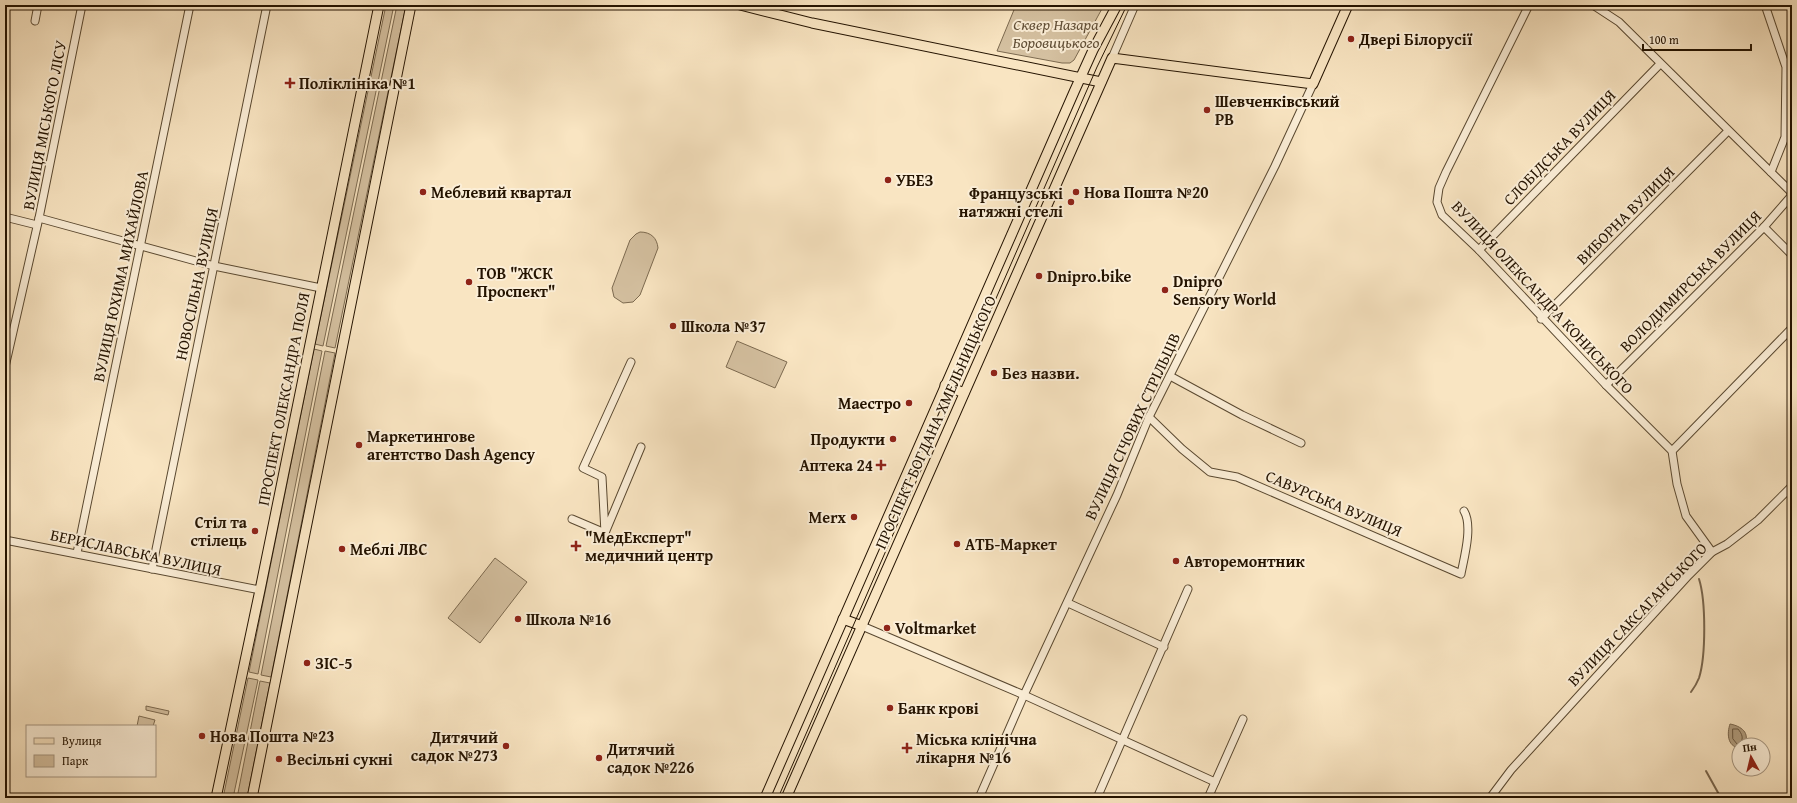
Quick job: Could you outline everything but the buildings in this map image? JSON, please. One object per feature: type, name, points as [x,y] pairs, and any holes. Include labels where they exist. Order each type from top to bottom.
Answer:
[{"type":"main road","name":"ПРОСПЕКТ ОЛЕКСАНДРА ПОЛЯ","points":[[216,798],[260,590],[379,5]]},
{"type":"main road","points":[[252,798],[411,5]]},
{"type":"main road","points":[[740,5],[812,23],[1101,82]]},
{"type":"main road","name":"ПРОСПЕКТ БОГДАНА ХМЕЛЬНИЦЬКОГО","points":[[765,798],[1080,78],[1116,5]]},
{"type":"main road","name":"ВУЛИЦЯ СІЧОВИХ СТРІЛЬЦІВ","points":[[1313,84],[1348,5]]},
{"type":"main road","points":[[1112,58],[1313,84]]},
{"type":"main road","name":"ПРОСПЕКТ БОГДАНА ХМЕЛЬНИЦЬКОГО","points":[[786,798],[1112,58]]},
{"type":"main road","points":[[945,386],[964,393]]},
{"type":"main road","points":[[843,618],[862,626]]},
{"type":"street","points":[[35,21],[38,5]]},
{"type":"street","name":"ВУЛИЦЯ МІСЬКОГО ЛІСУ","points":[[5,367],[38,222],[82,5]]},
{"type":"street","name":"ВУЛИЦЯ ЮХИМА МИХАЙЛОВА","points":[[77,553],[190,5]]},
{"type":"street","name":"НОВОСІЛЬНА ВУЛИЦЯ","points":[[152,569],[266,5]]},
{"type":"street","points":[[1112,58],[1135,5]]},
{"type":"street","name":"ВУЛИЦЯ ОЛЕКСАНДРА КОНИСЬКОГО","points":[[1529,5],[1439,188],[1437,202],[1442,215],[1478,250],[1541,319],[1606,386],[1672,451]]},
{"type":"street","points":[[1593,5],[1619,22],[1792,194]]},
{"type":"street","points":[[1765,5],[1786,67],[1785,137],[1771,172]]},
{"type":"street","name":"СЛОБІДСЬКА ВУЛИЦЯ","points":[[1478,250],[1660,64]]},
{"type":"street","name":"ВУЛИЦЯ СІЧОВИХ СТРІЛЬЦІВ","points":[[979,798],[1024,695],[1068,603],[1122,483],[1149,417],[1275,166],[1313,84]]},
{"type":"street","name":"ВИБОРНА ВУЛИЦЯ","points":[[1541,319],[1728,131]]},
{"type":"street","name":"ВОЛОДИМИРСЬКА ВУЛИЦЯ","points":[[1606,386],[1764,227],[1792,194]]},
{"type":"street","points":[[5,217],[38,222],[214,266],[321,288]]},
{"type":"street","points":[[1764,227],[1792,255]]},
{"type":"street","points":[[1712,552],[1686,516],[1677,484],[1672,451],[1792,328]]},
{"type":"street","points":[[605,532],[602,477],[583,468],[631,362]]},
{"type":"street","points":[[1170,376],[1242,416],[1301,443]]},
{"type":"street","name":"САВУРСЬКА ВУЛИЦЯ","points":[[1149,417],[1182,449],[1210,472],[1237,477],[1461,574],[1467,542],[1467,520],[1464,511]]},
{"type":"street","points":[[605,532],[641,448]]},
{"type":"street","name":"ВУЛИЦЯ САКСАГАНСЬКОГО","points":[[1490,798],[1511,770],[1679,586],[1712,552],[1727,544],[1758,520],[1792,486]]},
{"type":"street","points":[[572,519],[605,532]]},
{"type":"street","name":"БЕРИСЛАВСЬКА ВУЛИЦЯ","points":[[5,540],[260,590]]},
{"type":"street","points":[[1097,798],[1188,589]]},
{"type":"street","points":[[1068,603],[1164,647]]},
{"type":"street","points":[[862,626],[1024,695],[1122,741],[1215,782]]},
{"type":"street","points":[[1208,798],[1243,719]]},
{"type":"green space","points":[[386,5],[394,5],[323,346],[315,344]]},
{"type":"green space","points":[[397,5],[406,5],[335,348],[326,346]]},
{"type":"green space","name":"Сквер Назара Боровицького","points":[[1016,5],[1104,5],[1074,60],[1070,63],[1062,63],[997,51]]},
{"type":"green space","points":[[640,232],[653,236],[658,248],[640,295],[633,302],[623,303],[614,297],[612,288],[630,240]]},
{"type":"green space","points":[[737,341],[787,362],[775,388],[726,367]]},
{"type":"green space","points":[[314,349],[322,351],[258,674],[249,672]]},
{"type":"green space","points":[[325,351],[335,353],[271,677],[261,675]]},
{"type":"green space","points":[[495,558],[527,582],[480,643],[448,618]]},
{"type":"green space","points":[[248,678],[258,680],[233,798],[223,798]]},
{"type":"green space","points":[[260,681],[270,683],[247,798],[237,798]]},
{"type":"green space","points":[[146,706],[169,711],[168,715],[146,710]]},
{"type":"green space","points":[[139,716],[155,720],[153,725],[137,725]]},
{"type":"water","points":[[1730,724],[1738,726],[1744,731],[1746,737],[1731,737],[1731,744],[1728,731]]},
{"type":"waterway","points":[[1691,692],[1699,678],[1704,643],[1703,601],[1699,579]]},
{"type":"waterway","points":[[1706,771],[1721,798]]},
{"type":"tram line","points":[[778,798],[1097,67],[1127,5]]},
{"type":"place","name":"Двері Білорусії","points":[[1351,39]]},
{"type":"place","name":"Поліклініка №1","points":[[290,83]]},
{"type":"place","name":"Шевченківський РВ","points":[[1207,110]]},
{"type":"place","name":"УБЕЗ","points":[[888,180]]},
{"type":"place","name":"Меблевий квартал","points":[[423,192]]},
{"type":"place","name":"Нова Пошта №20","points":[[1076,192]]},
{"type":"place","name":"Французські натяжні стелі","points":[[1071,202]]},
{"type":"place","name":"Dnipro.bike","points":[[1039,276]]},
{"type":"place","name":"ТОВ \"ЖСК Проспект\"","points":[[469,282]]},
{"type":"place","name":"Dnipro Sensory World","points":[[1165,290]]},
{"type":"place","name":"Школа №37","points":[[673,326]]},
{"type":"place","name":"Без назви.","points":[[994,373]]},
{"type":"place","name":"Маестро","points":[[909,403]]},
{"type":"place","name":"Продукти","points":[[893,439]]},
{"type":"place","name":"Маркетингове агентство Dash Agency","points":[[359,445]]},
{"type":"place","name":"Аптека 24","points":[[881,465]]},
{"type":"place","name":"Merx","points":[[854,517]]},
{"type":"place","name":"Стіл та стілець","points":[[255,531]]},
{"type":"place","name":"АТБ-Маркет","points":[[957,544]]},
{"type":"place","name":"\"МедЕксперт\" медичний центр","points":[[576,546]]},
{"type":"place","name":"Меблі ЛВС","points":[[342,549]]},
{"type":"place","name":"Авторемонтник","points":[[1176,561]]},
{"type":"place","name":"Школа №16","points":[[518,619]]},
{"type":"place","name":"Voltmarket","points":[[887,628]]},
{"type":"place","name":"ЗІС-5","points":[[307,663]]},
{"type":"place","name":"Банк крові","points":[[890,708]]},
{"type":"place","name":"Нова Пошта №23","points":[[202,736]]},
{"type":"place","name":"Дитячий садок №273","points":[[506,746]]},
{"type":"place","name":"Міська клінічна лікарня №16","points":[[907,748]]},
{"type":"place","name":"Дитячий садок №226","points":[[599,758]]},
{"type":"place","name":"Весільні сукні","points":[[279,759]]}]
